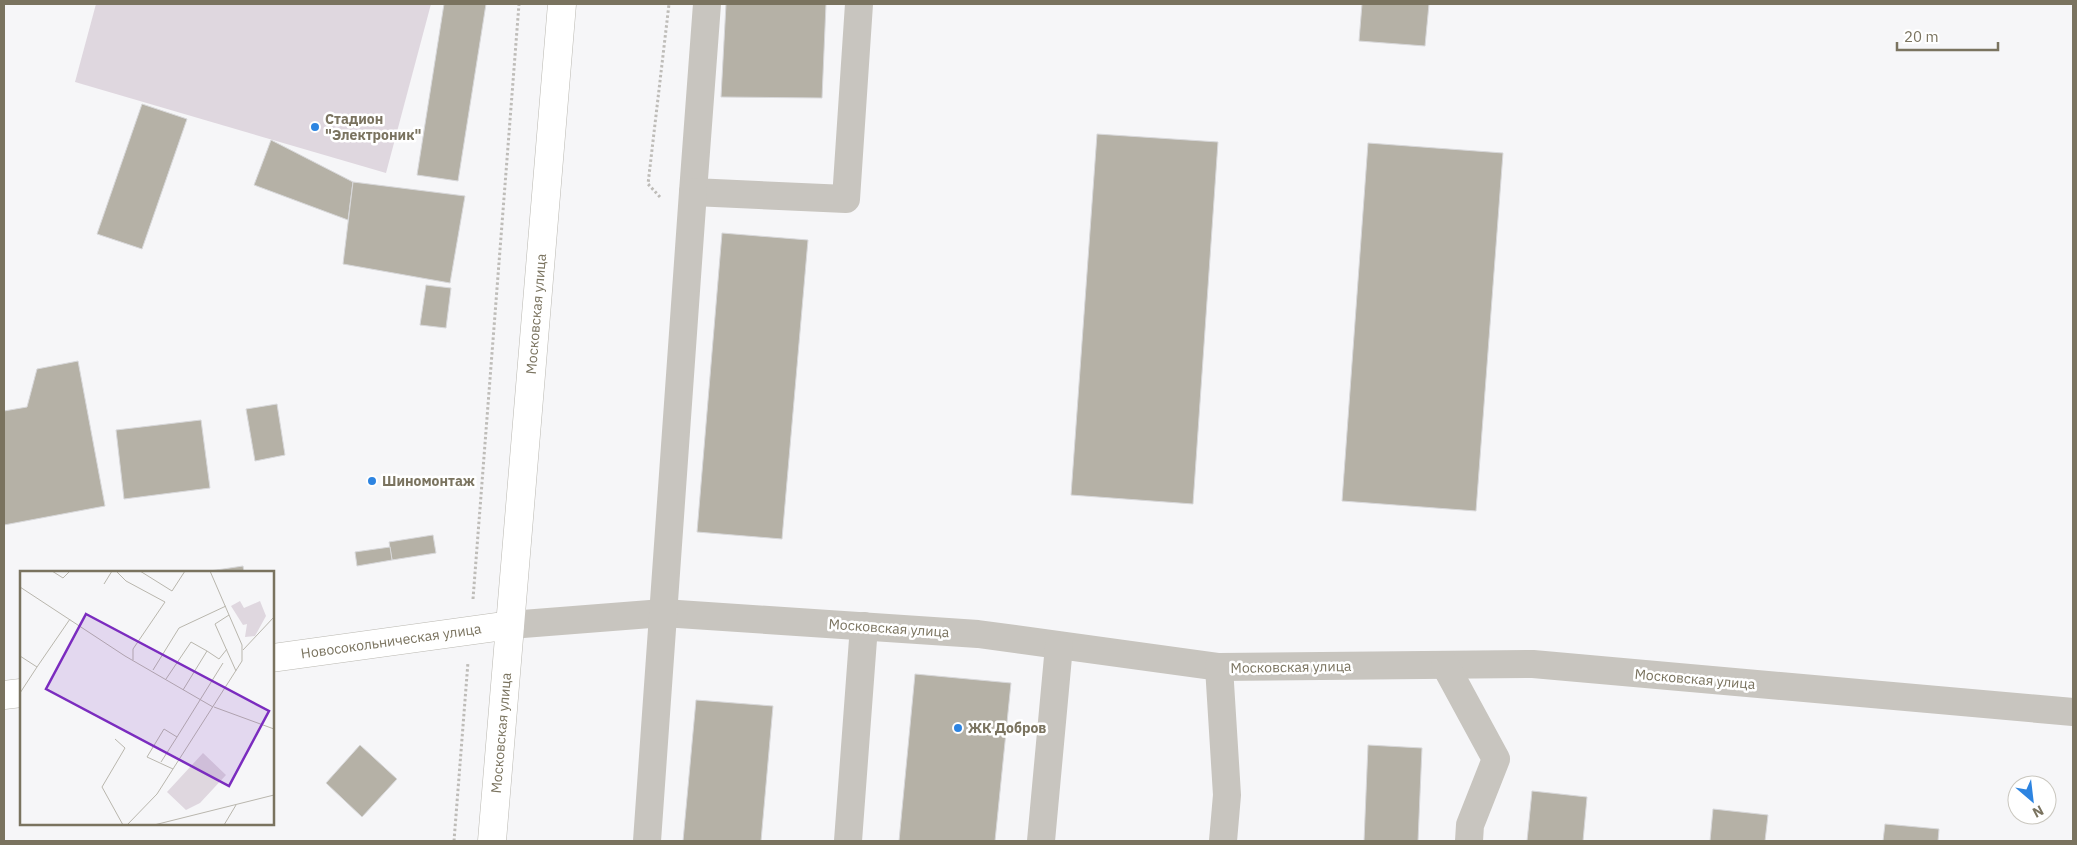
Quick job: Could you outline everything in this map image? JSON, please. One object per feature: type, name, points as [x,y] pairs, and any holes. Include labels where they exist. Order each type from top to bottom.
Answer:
[{"type":"main road","name":"Московская улица","points":[[492,841],[562,4]]},
{"type":"main road","name":"Новосокольническая улица","points":[[274,658],[510,625]]},
{"type":"main road","points":[[4,696],[20,693]]},
{"type":"street","points":[[647,841],[707,4]]},
{"type":"street","points":[[693,192],[846,199],[859,4]]},
{"type":"street","name":"Московская улица","points":[[510,625],[663,613],[978,634],[1219,668],[1533,664],[2073,712]]},
{"type":"street","points":[[848,841],[864,626]]},
{"type":"street","points":[[1041,841],[1059,646]]},
{"type":"street","points":[[1445,665],[1496,759],[1470,825],[1469,841]]},
{"type":"street","points":[[1219,668],[1227,796],[1223,841]]},
{"type":"path","points":[[454,841],[519,4]]},
{"type":"path","points":[[669,4],[648,184],[690,230]]},
{"type":"shaded area","name":"Стадион \"Электроник\"","points":[[96,4],[431,4],[386,173],[75,82]]},
{"type":"building","points":[[444,4],[486,4],[458,181],[417,175]]},
{"type":"building","points":[[726,4],[826,4],[822,98],[721,97]]},
{"type":"building","points":[[1362,4],[1429,4],[1425,46],[1359,41]]},
{"type":"building","points":[[142,104],[187,119],[142,249],[97,234]]},
{"type":"building","points":[[1097,134],[1218,142],[1193,504],[1071,495]]},
{"type":"building","points":[[271,140],[353,182],[348,220],[254,185]]},
{"type":"building","points":[[1368,143],[1503,153],[1476,511],[1342,501]]},
{"type":"building","points":[[353,182],[465,196],[450,283],[343,264]]},
{"type":"building","points":[[722,233],[808,240],[782,539],[697,532]]},
{"type":"building","points":[[426,285],[451,288],[446,328],[420,325]]},
{"type":"building","points":[[78,361],[105,506],[4,525],[4,411],[27,407],[37,369]]},
{"type":"building","points":[[277,404],[285,455],[255,461],[246,409]]},
{"type":"building","points":[[201,420],[210,488],[124,499],[116,430]]},
{"type":"building","points":[[433,535],[436,553],[392,560],[389,542]]},
{"type":"building","points":[[390,547],[392,560],[357,566],[355,552]]},
{"type":"building","points":[[243,566],[244,571],[210,571]]},
{"type":"building","name":"ЖК Добров","points":[[915,674],[1011,683],[995,841],[899,841]]},
{"type":"building","points":[[696,700],[773,706],[761,841],[683,841]]},
{"type":"building","points":[[360,745],[397,779],[362,817],[326,783]]},
{"type":"building","points":[[1368,745],[1422,748],[1418,841],[1364,841]]},
{"type":"building","points":[[1532,791],[1587,797],[1583,841],[1527,841]]},
{"type":"building","points":[[1713,809],[1768,815],[1765,841],[1710,841]]},
{"type":"building","points":[[1885,824],[1939,829],[1938,841],[1883,841]]},
{"type":"place","name":"Стадион \"Электроник\"","points":[[315,127]]},
{"type":"place","name":"Шиномонтаж","points":[[372,481]]},
{"type":"place","name":"ЖК Добров","points":[[958,728]]}]
